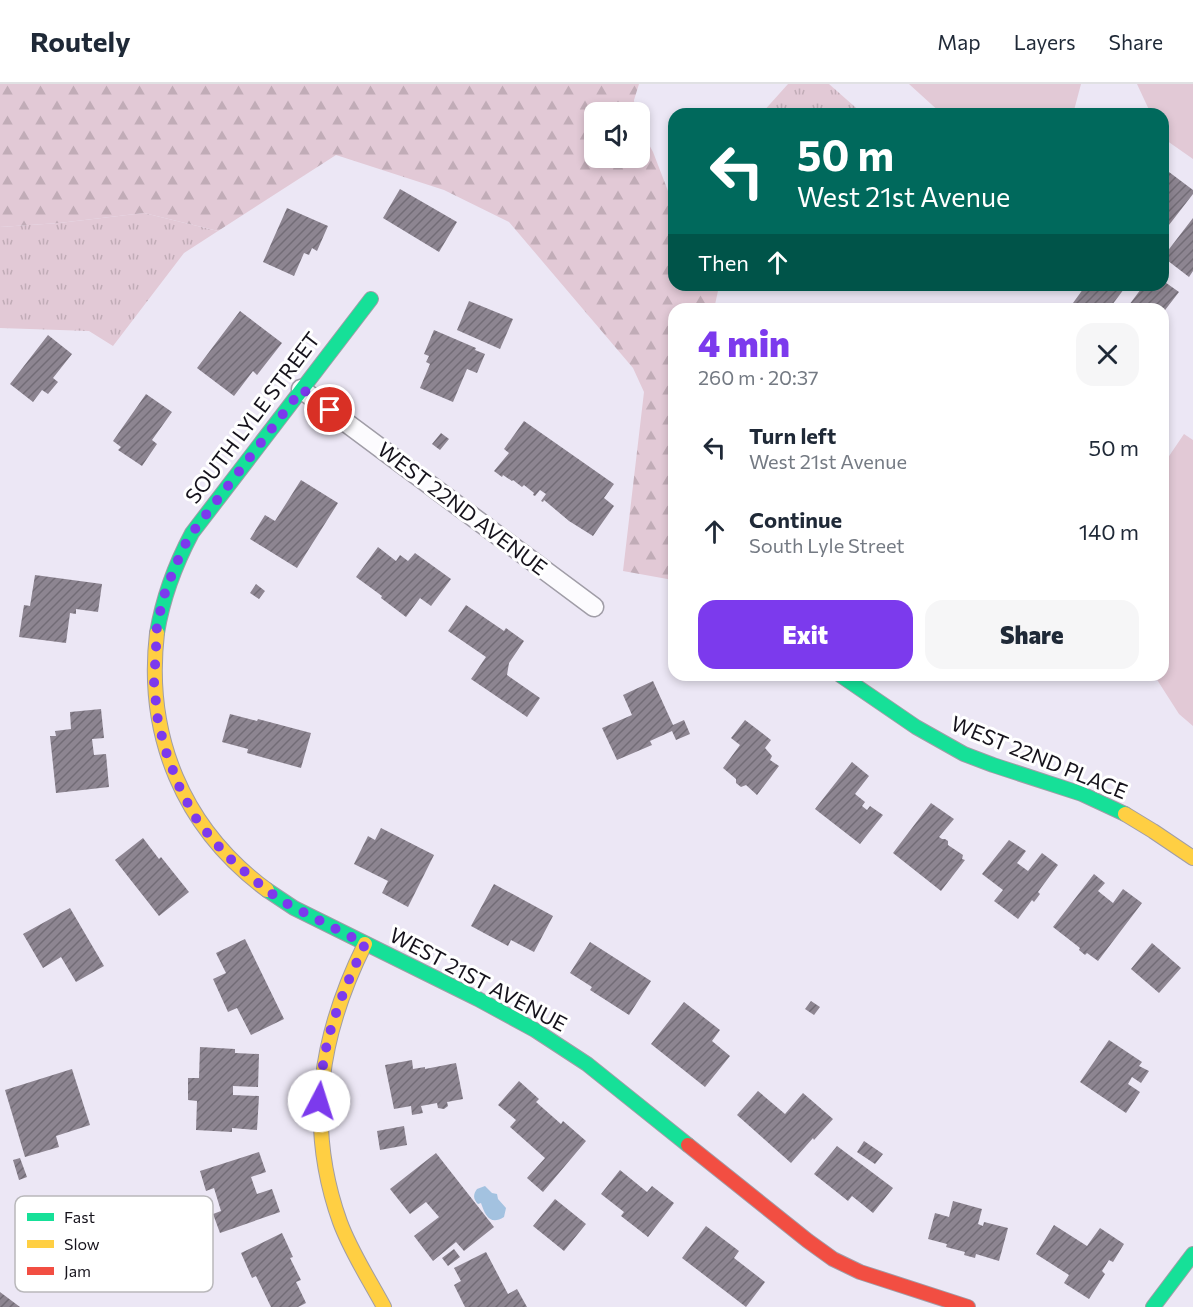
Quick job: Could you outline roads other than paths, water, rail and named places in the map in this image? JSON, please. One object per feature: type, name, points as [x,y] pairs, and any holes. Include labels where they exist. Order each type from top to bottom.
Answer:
[{"type":"street","name":"SOUTH LYLE STREET","points":[[175,567],[192,533],[371,299]]},
{"type":"street","name":"WEST 22ND AVENUE","points":[[302,389],[594,607]]},
{"type":"street","name":"WEST 21ST AVENUE","points":[[175,567],[166,589],[157,624],[154,684],[158,722],[167,755],[181,791],[198,822],[226,855],[280,900],[490,1005],[554,1041],[587,1064],[833,1259],[870,1276],[968,1307]]},
{"type":"street","name":"WEST 22ND PLACE","points":[[849,681],[912,724],[966,755],[1080,793],[1116,809],[1167,839],[1193,858]]},
{"type":"street","points":[[365,944],[342,995],[327,1046],[319,1101],[320,1132],[331,1193],[341,1224],[384,1307]]},
{"type":"street","points":[[1153,1307],[1193,1254]]},
{"type":"water","points":[[485,1186],[492,1193],[497,1194],[498,1199],[506,1208],[504,1217],[492,1220],[486,1215],[481,1203],[478,1204],[475,1200],[477,1189]]}]
